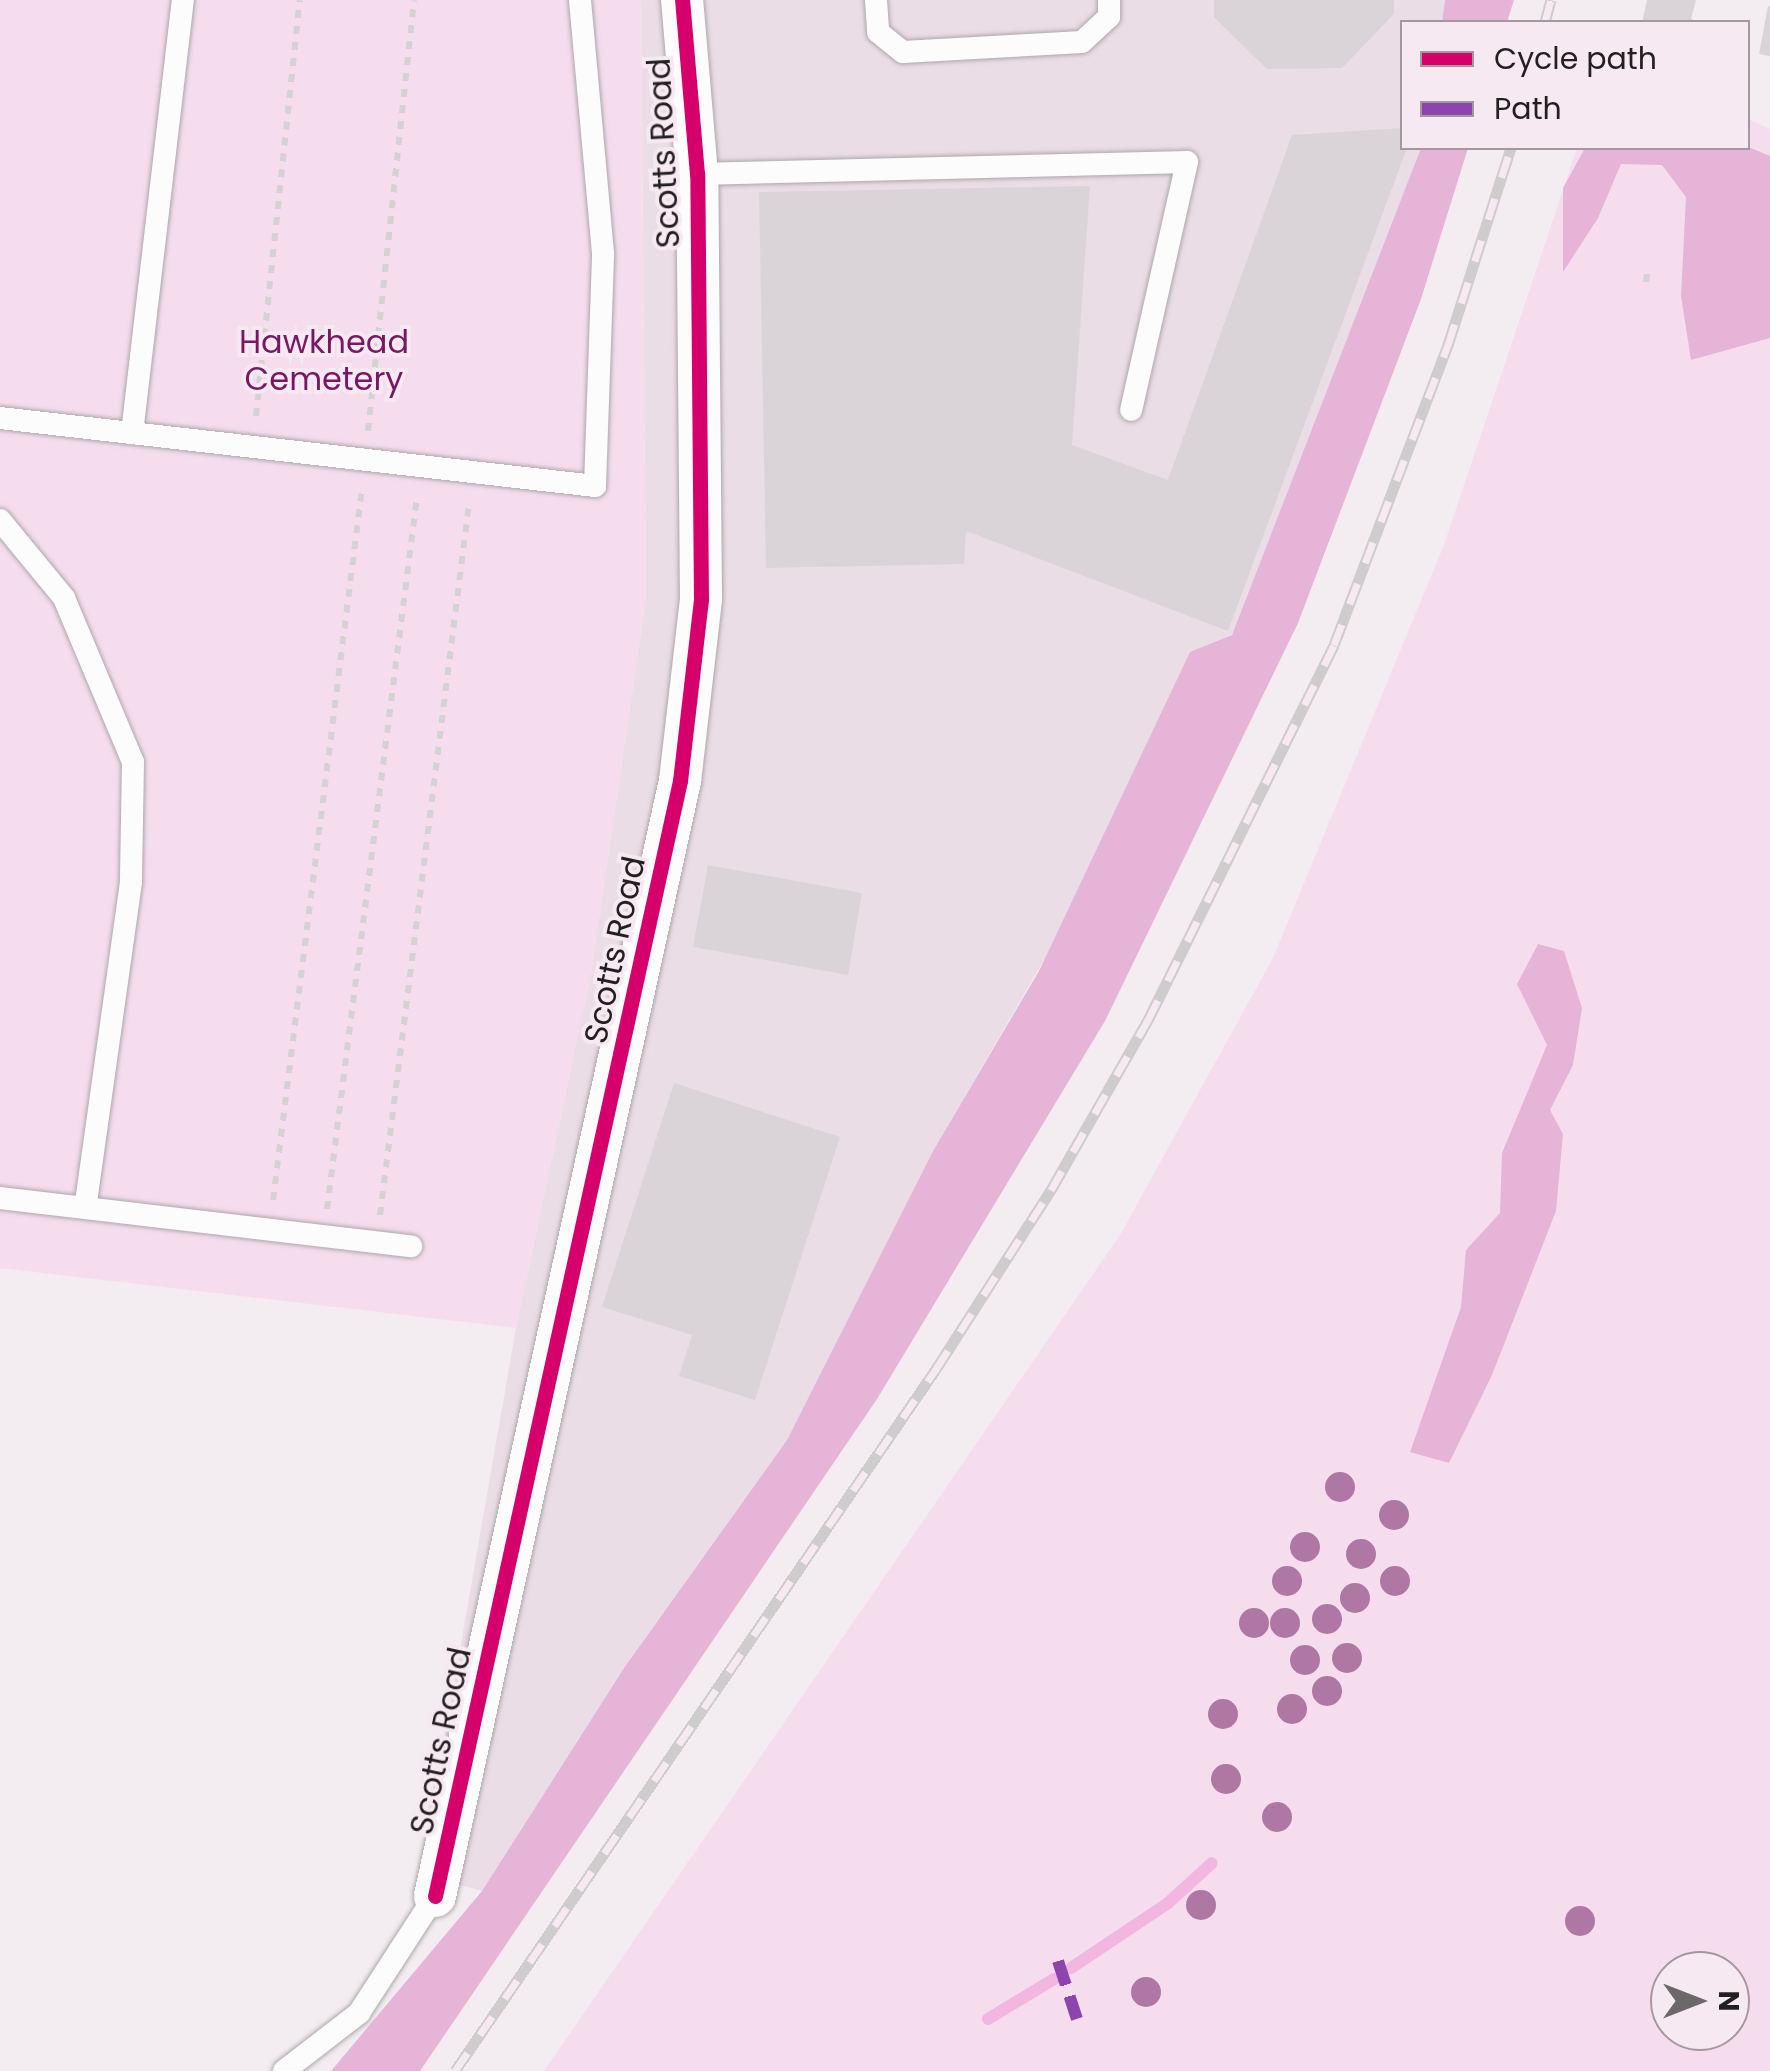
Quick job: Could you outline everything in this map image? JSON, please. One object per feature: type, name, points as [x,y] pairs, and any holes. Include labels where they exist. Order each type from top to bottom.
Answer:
[{"type":"street","name":"Scotts Road","points":[[435,1896],[680,781],[701,598],[697,174],[682,0]]},
{"type":"lane","points":[[132,433],[183,0]]},
{"type":"lane","points":[[0,418],[595,486],[603,253],[580,0]]},
{"type":"lane","points":[[876,0],[878,32],[903,52],[1082,42],[1109,17],[1110,0]]},
{"type":"lane","points":[[697,174],[1187,162],[1130,410]]},
{"type":"lane","points":[[0,520],[64,598],[133,762],[130,882],[84,1208]]},
{"type":"lane","points":[[0,1198],[410,1246]]},
{"type":"lane","points":[[284,2071],[359,2012],[435,1896]]},
{"type":"path","points":[[252,447],[300,0]]},
{"type":"path","points":[[270,1229],[365,460],[414,0]]},
{"type":"path","points":[[1646,282],[1648,266]]},
{"type":"path","points":[[323,1236],[421,466]]},
{"type":"path","points":[[377,1242],[473,472]]},
{"type":"shaded area","points":[[641,0],[1445,0],[1442,20],[1400,20],[1400,150],[1420,150],[1232,636],[933,1151],[787,1440],[624,1668],[482,1891],[421,1874],[516,1328],[591,973],[646,597]]},
{"type":"shaded area","points":[[1445,0],[1514,0],[1508,20],[1442,20]]},
{"type":"shaded area","points":[[1750,148],[1770,156],[1770,338],[1691,360],[1681,296],[1686,197],[1662,165],[1621,164],[1598,218],[1563,272],[1563,188],[1584,150]]},
{"type":"shaded area","points":[[1420,150],[1467,150],[1421,299],[1298,623],[1105,1021],[877,1399],[420,2071],[331,2071],[482,1891],[624,1668],[787,1440],[933,1151],[1039,971],[1190,652],[1232,635]]},
{"type":"shaded area","points":[[1538,944],[1564,951],[1582,1008],[1573,1065],[1550,1110],[1563,1134],[1556,1211],[1492,1375],[1449,1463],[1410,1452],[1461,1307],[1466,1250],[1500,1213],[1502,1153],[1547,1045],[1517,984]]},
{"type":"green space","name":"Hawkhead Cemetery","points":[[0,0],[641,0],[646,597],[591,973],[516,1328],[0,1268]]},
{"type":"green space","points":[[1750,120],[1770,129],[1770,2071],[544,2071],[1120,1235],[1273,958],[1444,545],[1576,150],[1750,150]]},
{"type":"building","points":[[1214,0],[1394,0],[1394,14],[1342,68],[1267,69],[1214,17]]},
{"type":"building","points":[[1647,0],[1696,0],[1691,19],[1694,20],[1642,20]]},
{"type":"building","points":[[1770,6],[1770,56],[1759,54]]},
{"type":"building","points":[[1400,128],[1400,150],[1406,150],[1228,631],[966,531],[964,564],[766,568],[759,192],[1090,186],[1072,445],[1168,480],[1292,135]]},
{"type":"building","points":[[708,865],[862,893],[848,975],[693,947]]},
{"type":"building","points":[[674,1083],[840,1137],[755,1400],[679,1376],[692,1335],[602,1307]]},
{"type":"waterway","points":[[1071,1968],[1168,1903],[1212,1863]]},
{"type":"waterway","points":[[988,2019],[1054,1979]]},
{"type":"railway","points":[[1546,20],[1551,0]]},
{"type":"railway","points":[[455,2071],[936,1369],[1051,1190],[1148,1020],[1334,645],[1448,345],[1510,150]]},
{"type":"marked path","points":[[1058,1961],[1077,2019]]},
{"type":"cycle path","points":[[435,1896],[680,781],[701,599],[697,174],[682,0]]}]
